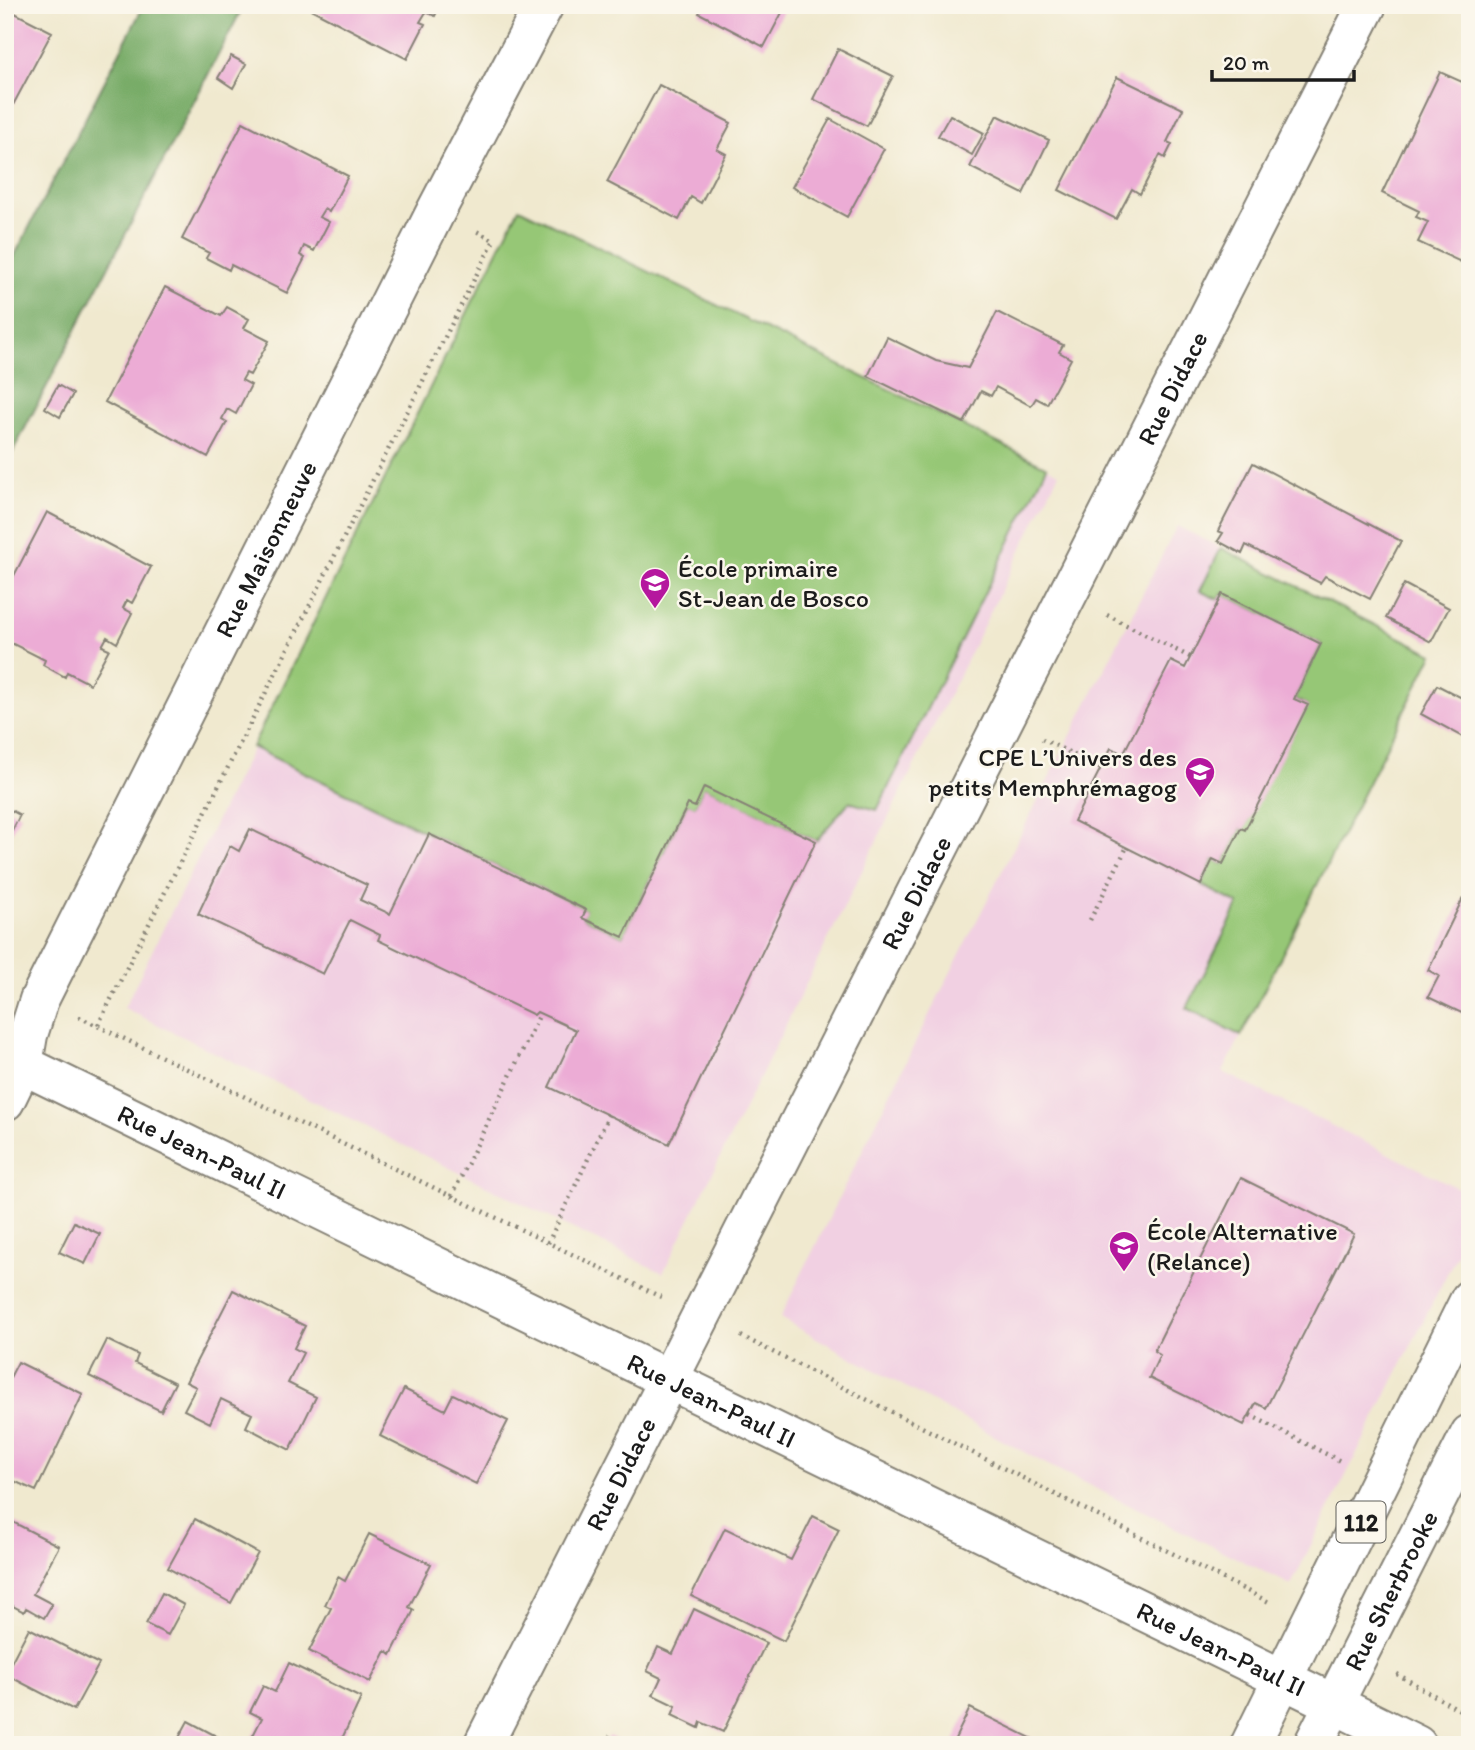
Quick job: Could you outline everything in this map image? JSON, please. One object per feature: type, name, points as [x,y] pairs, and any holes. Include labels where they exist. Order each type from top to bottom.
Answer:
[{"type":"street","name":"Rue Maisonneuve","points":[[5,1101],[14,1060],[28,1035],[39,1000],[436,211],[544,5]]},
{"type":"street","name":"Rue Didace","points":[[483,1745],[699,1315],[1069,597],[1367,5]]},
{"type":"street","name":"Rue Jean-Paul II","points":[[14,1060],[1417,1745]]},
{"type":"street","name":"112","points":[[1250,1745],[1470,1299]]},
{"type":"street","name":"Rue Sherbrooke","points":[[1313,1745],[1470,1434]]},
{"type":"path","points":[[1069,597],[1191,657]]},
{"type":"path","points":[[1005,720],[1101,768]]},
{"type":"path","points":[[1090,920],[1127,847]]},
{"type":"path","points":[[39,1000],[98,1025],[699,1315],[1312,1623]]},
{"type":"path","points":[[452,1196],[540,1014]]},
{"type":"path","points":[[548,1243],[609,1115]]},
{"type":"path","points":[[1250,1415],[1380,1482]]},
{"type":"path","points":[[1361,1650],[1470,1716]]},
{"type":"shaded area","name":"École primaire St-Jean de Bosco","points":[[519,208],[1059,473],[663,1273],[124,1008]]},
{"type":"shaded area","name":"École Alternative (Relance)","points":[[1177,526],[1433,654],[1223,1072],[1470,1194],[1470,1228],[1291,1585],[1044,1463],[780,1318],[927,1019]]},
{"type":"green space","points":[[144,5],[244,5],[5,467],[5,274]]},
{"type":"green space","name":"École primaire St-Jean de Bosco","points":[[519,208],[1047,467],[877,810],[849,802],[816,841],[704,787],[695,807],[687,804],[623,937],[582,918],[585,910],[252,747]]},
{"type":"green space","points":[[1221,548],[1433,654],[1241,1036],[1187,1008],[1239,904],[1201,885],[1213,859],[1223,864],[1241,828],[1244,830],[1307,705],[1294,699],[1321,644],[1222,594],[1219,600],[1200,591]]},
{"type":"building","points":[[303,5],[440,5],[435,16],[426,12],[420,22],[425,24],[407,59]]},
{"type":"building","points":[[704,5],[786,5],[764,47],[699,13]]},
{"type":"building","points":[[5,8],[52,32],[5,120]]},
{"type":"building","points":[[838,49],[893,76],[867,126],[813,99]]},
{"type":"building","points":[[231,56],[246,64],[233,88],[218,78]]},
{"type":"building","points":[[1470,65],[1470,247],[1463,263],[1418,242],[1428,222],[1416,217],[1419,211],[1382,193],[1440,72],[1462,82]]},
{"type":"building","points":[[1117,77],[1183,109],[1167,142],[1172,144],[1165,158],[1160,155],[1140,194],[1132,189],[1116,219],[1059,190]]},
{"type":"building","points":[[659,85],[731,123],[717,149],[726,154],[701,203],[691,197],[679,220],[607,182]]},
{"type":"building","points":[[950,115],[984,133],[972,155],[938,136]]},
{"type":"building","points":[[997,115],[1049,140],[1023,194],[970,167]]},
{"type":"building","points":[[830,119],[884,149],[847,217],[792,187]]},
{"type":"building","points":[[243,122],[348,176],[329,212],[324,209],[319,217],[329,222],[314,251],[304,246],[300,255],[305,258],[287,293],[231,265],[229,270],[206,258],[209,253],[182,239]]},
{"type":"building","points":[[165,287],[221,316],[227,307],[249,319],[244,328],[269,341],[250,375],[246,373],[242,380],[251,385],[236,414],[227,409],[222,419],[227,422],[208,457],[105,402]]},
{"type":"building","points":[[997,312],[1063,345],[1059,352],[1071,359],[1047,404],[1036,398],[1031,406],[996,387],[991,396],[981,391],[964,423],[868,376],[887,337],[936,361],[968,368]]},
{"type":"building","points":[[58,385],[73,394],[60,417],[45,408]]},
{"type":"building","points":[[1253,463],[1401,541],[1370,599],[1325,576],[1320,583],[1246,545],[1242,554],[1218,541],[1223,533],[1218,531]]},
{"type":"building","points":[[47,512],[151,567],[132,603],[127,600],[123,608],[132,613],[117,643],[107,637],[102,646],[109,649],[90,684],[67,672],[65,677],[43,665],[45,660],[5,640],[5,593]]},
{"type":"building","points":[[1404,584],[1449,608],[1431,642],[1386,618]]},
{"type":"building","points":[[1222,594],[1321,644],[1294,699],[1308,705],[1245,830],[1241,828],[1223,864],[1213,859],[1201,885],[1074,821],[1111,748],[1123,754],[1171,661],[1185,668]]},
{"type":"building","points":[[1437,685],[1470,702],[1470,728],[1465,738],[1421,714]]},
{"type":"building","points":[[704,787],[816,841],[669,1144],[549,1087],[576,1030],[537,1012],[534,1015],[378,940],[380,935],[350,920],[323,974],[198,914],[230,846],[239,851],[250,829],[367,885],[360,900],[390,914],[429,834],[586,910],[582,918],[623,937],[688,804],[695,807]]},
{"type":"building","points":[[5,807],[20,815],[5,845]]},
{"type":"building","points":[[1463,898],[1470,901],[1470,1017],[1428,997],[1439,976],[1428,970]]},
{"type":"building","points":[[1241,1178],[1354,1234],[1266,1408],[1256,1403],[1244,1425],[1149,1378],[1160,1355],[1154,1351]]},
{"type":"building","points":[[74,1222],[100,1234],[85,1264],[59,1252]]},
{"type":"building","points":[[233,1290],[305,1326],[294,1348],[303,1353],[288,1383],[316,1397],[290,1450],[246,1427],[252,1414],[221,1399],[210,1423],[184,1410],[196,1387],[186,1382]]},
{"type":"building","points":[[107,1340],[138,1355],[135,1363],[175,1383],[161,1411],[89,1376]]},
{"type":"building","points":[[18,1362],[83,1394],[36,1491],[5,1477],[5,1387]]},
{"type":"building","points":[[404,1389],[445,1410],[453,1394],[508,1421],[476,1484],[380,1436]]},
{"type":"building","points":[[813,1516],[839,1529],[784,1641],[691,1596],[725,1528],[791,1560]]},
{"type":"building","points":[[5,1518],[59,1546],[33,1594],[52,1604],[44,1618],[26,1608],[24,1612],[5,1602]]},
{"type":"building","points":[[195,1519],[258,1553],[231,1603],[168,1568]]},
{"type":"building","points":[[369,1534],[431,1564],[409,1607],[414,1610],[391,1655],[386,1651],[370,1682],[309,1651],[331,1608],[325,1605],[338,1577],[345,1581]]},
{"type":"building","points":[[162,1593],[184,1605],[168,1635],[146,1624]]},
{"type":"building","points":[[694,1609],[766,1643],[723,1732],[701,1722],[699,1728],[672,1715],[676,1706],[653,1695],[661,1678],[647,1671],[658,1647],[673,1654]]},
{"type":"building","points":[[29,1628],[99,1664],[74,1710],[5,1674]]},
{"type":"building","points":[[289,1663],[361,1698],[339,1745],[248,1745],[262,1718],[250,1712],[263,1686],[275,1692]]},
{"type":"building","points":[[970,1708],[1045,1745],[952,1745]]},
{"type":"building","points":[[188,1721],[233,1745],[175,1745]]},
{"type":"building","points":[[609,1736],[626,1745],[605,1745]]},
{"type":"place","name":"École primaire St-Jean de Bosco","points":[[655,610]]},
{"type":"place","name":"CPE L’Univers des petits Memphrémagog","points":[[1200,799]]},
{"type":"place","name":"École Alternative (Relance)","points":[[1124,1273]]}]
